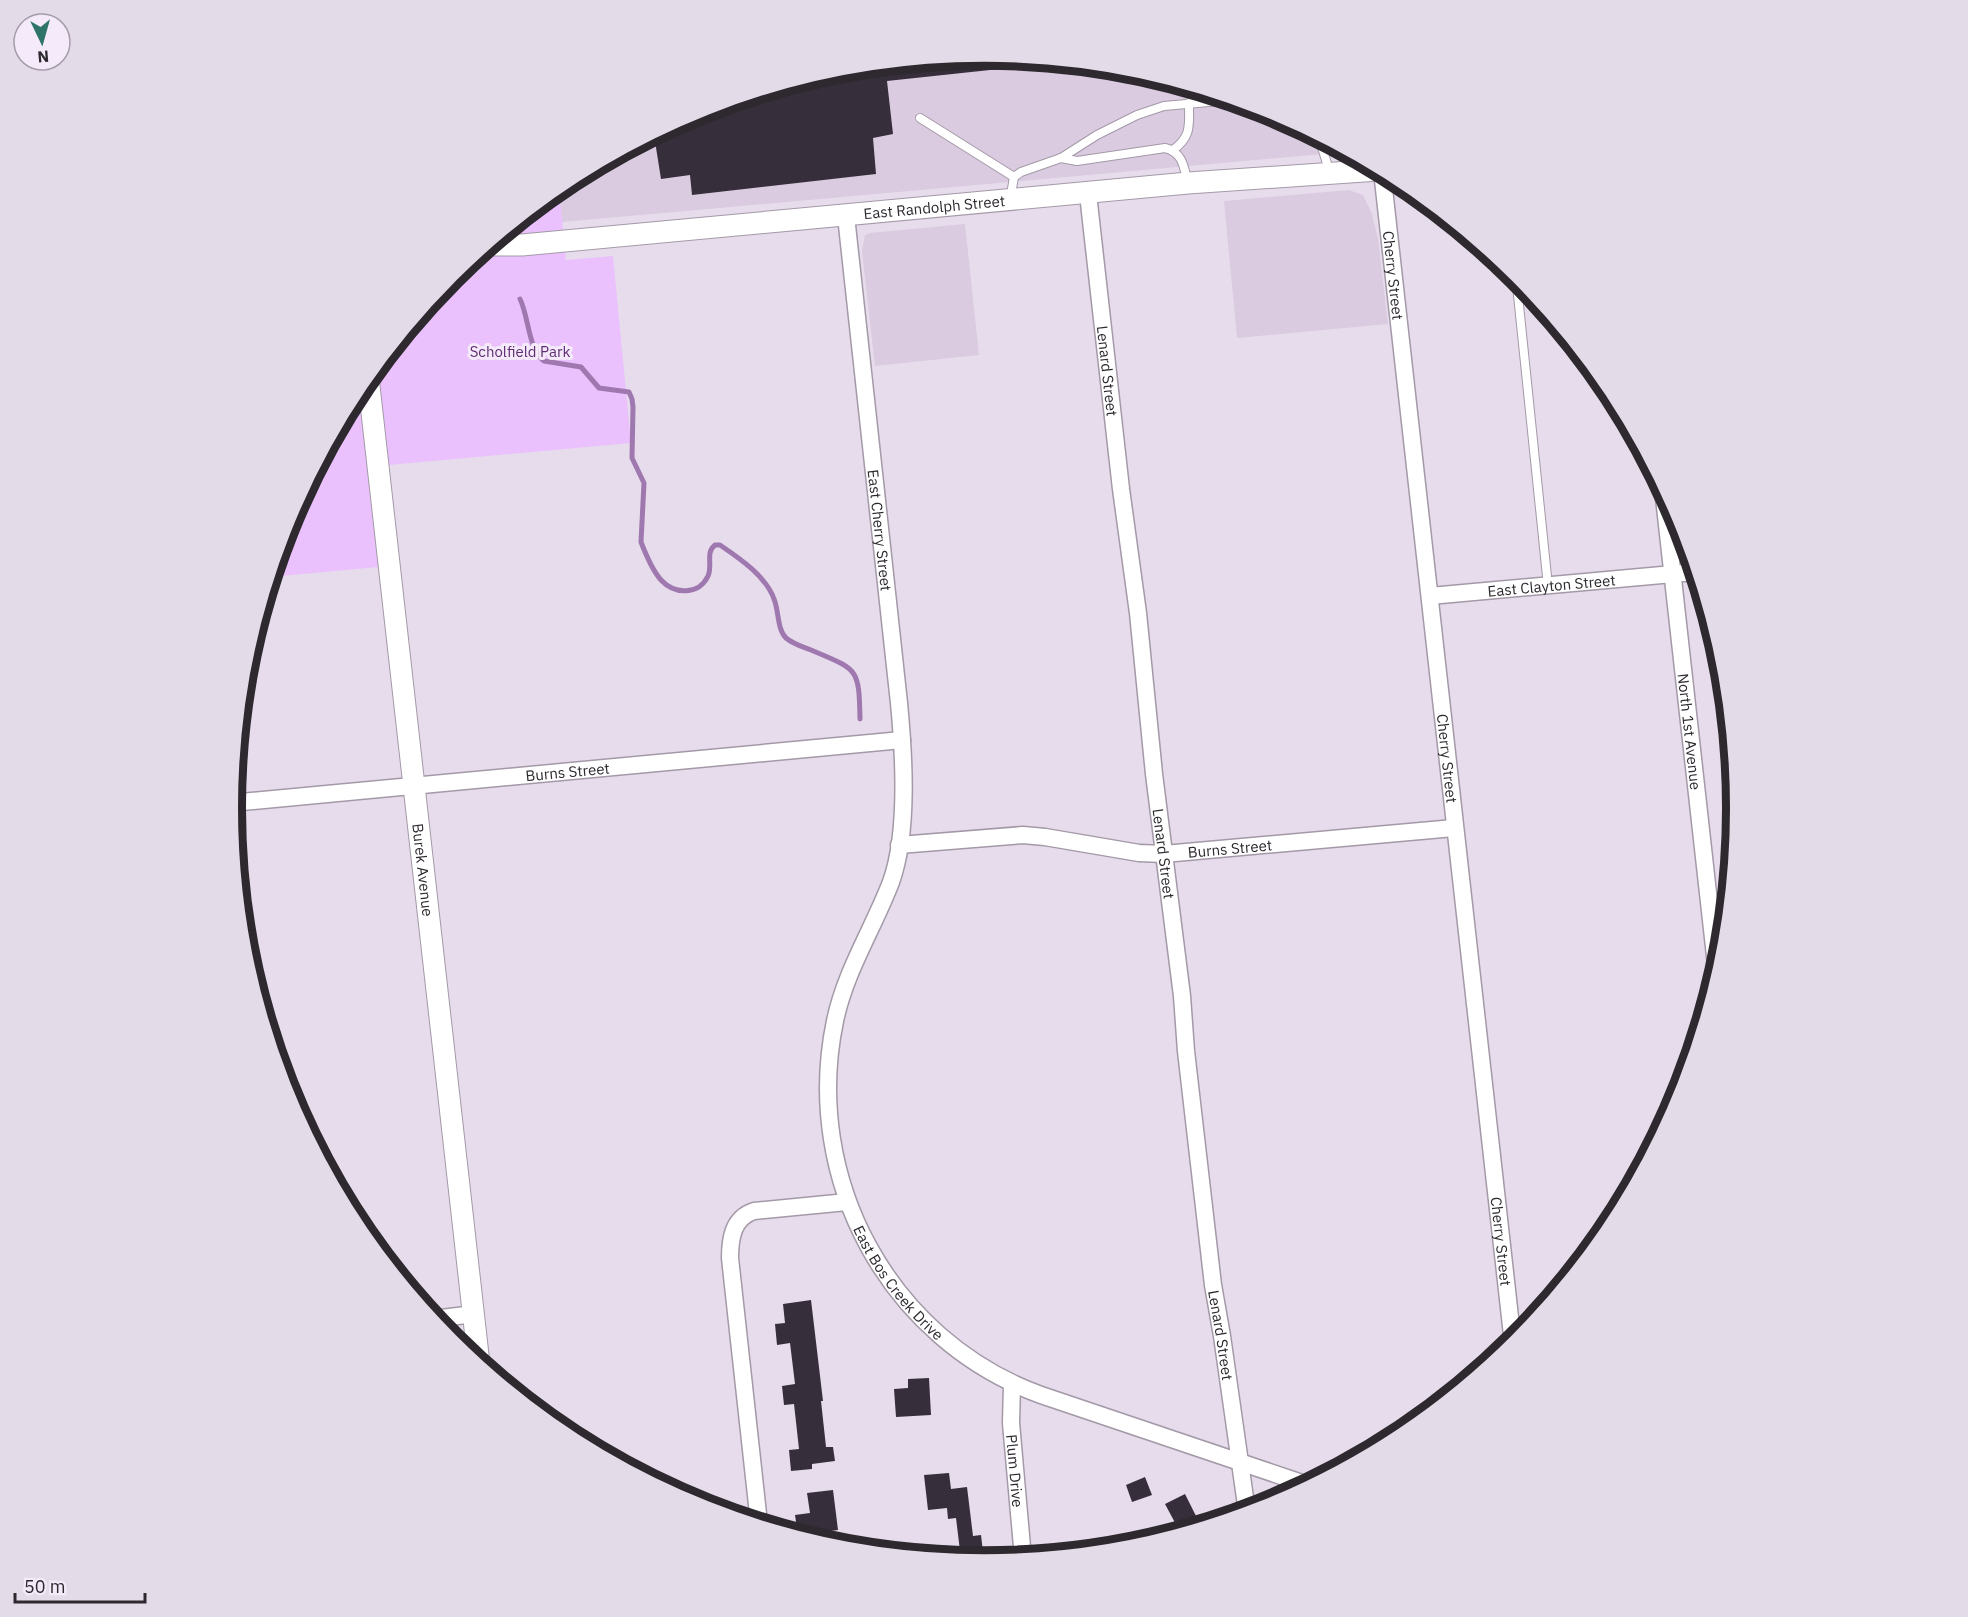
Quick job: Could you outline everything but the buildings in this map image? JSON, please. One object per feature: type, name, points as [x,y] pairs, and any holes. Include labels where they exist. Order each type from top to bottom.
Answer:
[{"type":"street","name":"East Randolph Street","points":[[500,245],[522,245],[846,216],[1188,183],[1366,172]]},
{"type":"street","name":"Cherry Street","points":[[1381,181],[1512,1331]]},
{"type":"street","name":"Lenard Street","points":[[1088,194],[1121,489],[1138,613],[1154,774],[1182,996],[1186,1052],[1213,1286],[1246,1503]]},
{"type":"street","name":"East Cherry Street","points":[[846,216],[896,668],[902,740],[899,845]]},
{"type":"street","name":"Burek Avenue","points":[[370,392],[478,1352]]},
{"type":"street","name":"North 1st Avenue","points":[[1666,515],[1714,943]]},
{"type":"street","name":"East Clayton Street","points":[[1430,596],[1688,573]]},
{"type":"street","name":"Burns Street","points":[[242,802],[902,740]]},
{"type":"street","name":"Burns Street","points":[[899,845],[1033,835],[1139,854],[1164,855],[1454,828]]},
{"type":"street","name":"East Bos Creek Drive","points":[[899,845],[891,881],[842,993],[833,1032],[829,1066],[830,1118],[836,1162],[847,1202],[876,1260],[907,1302],[933,1329],[960,1352],[1012,1384],[1296,1481]]},
{"type":"street","points":[[758,1516],[730,1258],[732,1234],[741,1217],[754,1211],[847,1202]]},
{"type":"street","points":[[444,1318],[474,1314]]},
{"type":"street","name":"Plum Drive","points":[[1012,1384],[1011,1423],[1022,1549]]},
{"type":"lane","points":[[1010,201],[1014,177],[1021,172],[1061,158],[1097,135],[1137,115],[1164,106],[1211,101]]},
{"type":"lane","points":[[1173,150],[1182,143],[1189,130],[1189,103]]},
{"type":"lane","points":[[920,118],[1014,177]]},
{"type":"lane","points":[[1061,158],[1077,161],[1165,148],[1173,150],[1182,160],[1188,183]]},
{"type":"lane","points":[[1322,148],[1330,173]]},
{"type":"lane","points":[[1518,292],[1548,586]]},
{"type":"shaded area","points":[[984,66],[1081,72],[1129,80],[1223,105],[1332,153],[562,222],[560,199],[613,165],[656,143],[745,105],[839,80],[887,72]]},
{"type":"shaded area","points":[[1349,190],[1363,195],[1372,214],[1378,239],[1388,324],[1237,338],[1224,201]]},
{"type":"shaded area","points":[[965,224],[979,355],[875,366],[862,251],[865,235]]},
{"type":"green space","name":"Scholfield Park","points":[[560,199],[566,260],[613,256],[631,443],[367,467],[378,567],[279,576],[298,524],[318,480],[341,437],[395,356],[459,283],[494,250]]},
{"type":"waterway","points":[[520,299],[535,349],[544,361],[581,367],[599,388],[629,392],[633,407],[632,458],[644,483],[641,542],[649,562],[661,580],[680,590],[693,590],[699,587],[708,576],[710,552],[715,545],[720,545],[751,568],[765,583],[776,604],[781,630],[786,638],[838,662],[853,672],[859,689],[860,719]]}]
